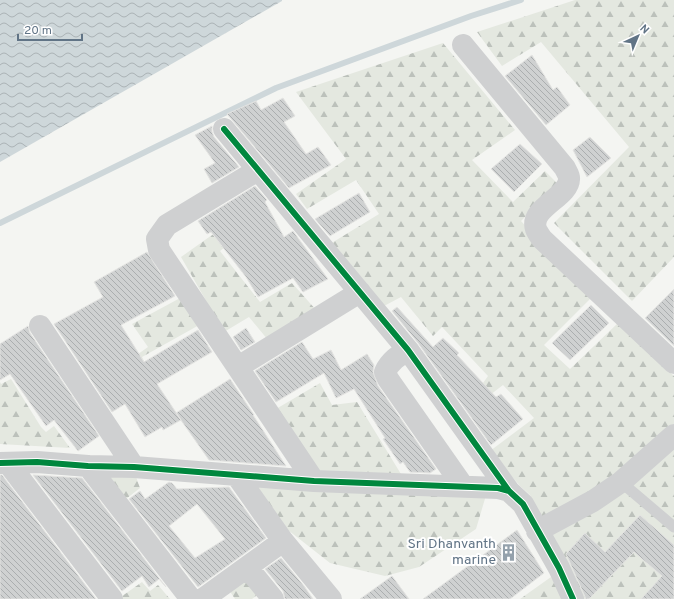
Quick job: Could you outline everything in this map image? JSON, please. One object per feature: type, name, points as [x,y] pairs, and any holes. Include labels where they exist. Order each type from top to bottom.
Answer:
[{"type":"street","points":[[463,45],[565,168],[570,179],[567,187],[540,213],[536,220],[536,228],[542,239],[674,363]]},
{"type":"street","points":[[224,128],[408,350],[509,490],[523,504],[559,568],[573,599]]},
{"type":"street","points":[[258,170],[167,225],[157,239],[159,250],[314,481]]},
{"type":"street","points":[[238,367],[360,292]]},
{"type":"street","points":[[40,326],[134,467]]},
{"type":"street","points":[[408,350],[392,360],[385,372],[388,379],[463,486]]},
{"type":"street","points":[[538,531],[593,501],[622,482],[674,435]]},
{"type":"street","points":[[4,463],[37,462],[88,466],[134,467],[314,481],[463,486],[509,490]]},
{"type":"street","points":[[4,463],[112,599]]},
{"type":"street","points":[[88,466],[190,599]]},
{"type":"street","points":[[237,476],[283,541],[331,599]]},
{"type":"street","points":[[203,599],[283,541]]},
{"type":"street","points":[[247,566],[274,599]]},
{"type":"lane","points":[[622,482],[674,527]]},
{"type":"green space","points":[[575,0],[674,0],[674,257],[632,301],[554,223],[629,147],[541,42],[502,66],[477,32]]},
{"type":"green space","points":[[443,43],[515,130],[472,160],[513,202],[545,171],[558,184],[521,221],[591,298],[544,345],[570,369],[618,323],[674,376],[674,424],[612,481],[542,518],[530,495],[520,486],[490,451],[534,418],[503,385],[490,395],[483,383],[488,376],[442,327],[433,336],[401,297],[384,306],[330,244],[379,214],[356,180],[307,209],[296,194],[346,159],[296,92]]},
{"type":"green space","points":[[212,235],[229,235],[234,240],[220,251],[260,302],[292,283],[317,311],[268,340],[249,317],[224,332],[181,257]]},
{"type":"green space","points":[[182,297],[201,324],[142,357],[152,377],[107,376],[148,347],[132,324]]},
{"type":"green space","points":[[11,379],[41,427],[46,432],[54,426],[70,448],[0,444],[0,382],[1,384]]},
{"type":"green space","points":[[320,383],[332,405],[357,402],[404,479],[319,473],[276,409]]},
{"type":"green space","points":[[674,434],[674,599],[572,599],[537,531]]},
{"type":"green space","points":[[135,474],[140,488],[126,499],[108,477]]},
{"type":"green space","points":[[253,483],[487,492],[476,529],[419,567],[385,576],[330,563],[288,530]]},
{"type":"green space","points":[[247,574],[261,592],[252,599],[235,599],[227,587]]},
{"type":"green space","points":[[551,577],[563,599],[520,599]]},
{"type":"green space","points":[[142,582],[150,591],[158,585],[170,599],[118,599]]},
{"type":"water","points":[[0,0],[282,0],[282,1],[0,162]]},
{"type":"building","points":[[532,55],[553,90],[557,87],[570,105],[546,125],[505,76]]},
{"type":"building","points":[[283,98],[295,116],[284,122],[306,154],[318,147],[331,165],[289,188],[227,114],[256,101],[261,110]]},
{"type":"building","points":[[212,126],[214,137],[239,167],[212,183],[204,169],[215,163],[195,135]]},
{"type":"building","points":[[590,137],[611,158],[587,177],[573,150]]},
{"type":"building","points":[[520,144],[542,164],[514,192],[491,169]]},
{"type":"building","points":[[255,186],[267,200],[265,202],[284,237],[293,231],[328,279],[303,292],[293,278],[258,297],[246,277],[211,232],[207,234],[198,221]]},
{"type":"building","points":[[359,193],[370,212],[330,236],[315,219]]},
{"type":"building","points":[[147,252],[175,296],[121,325],[144,362],[198,330],[212,352],[157,384],[181,420],[163,430],[162,427],[145,437],[125,404],[112,412],[54,324],[103,297],[94,282]]},
{"type":"building","points":[[674,289],[674,346],[645,318]]},
{"type":"building","points":[[591,305],[609,323],[570,360],[552,343]]},
{"type":"building","points":[[397,307],[433,347],[443,338],[459,353],[457,355],[496,397],[501,394],[523,419],[491,445],[418,343],[392,311]]},
{"type":"building","points":[[28,326],[30,333],[99,436],[78,451],[54,420],[46,426],[10,374],[0,380],[0,344]]},
{"type":"building","points":[[246,328],[255,342],[241,350],[233,337]]},
{"type":"building","points":[[302,342],[313,359],[331,350],[341,370],[367,354],[374,365],[373,372],[378,386],[436,469],[430,473],[410,472],[403,462],[400,464],[383,439],[385,438],[354,389],[336,398],[324,373],[276,402],[255,371]]},
{"type":"building","points":[[230,379],[286,466],[209,460],[176,413]]},
{"type":"building","points":[[0,475],[2,475],[96,599],[0,599]]},
{"type":"building","points":[[33,475],[82,478],[166,587],[159,579],[149,587],[142,576],[122,591]]},
{"type":"building","points":[[169,482],[172,483],[177,489],[229,487],[266,538],[198,587],[129,499],[140,491],[145,499]],"holes":[[[197,504],[225,539],[195,558],[169,526]]]},
{"type":"building","points":[[640,515],[674,545],[674,599],[641,599],[662,576],[634,552],[589,599],[586,599],[566,554],[585,533],[605,552]]},
{"type":"building","name":"Sri Dhanvanth marine","points":[[517,530],[544,573],[510,599],[423,599]]},
{"type":"building","points":[[281,558],[313,599],[285,599],[283,591],[265,569]]},
{"type":"building","points":[[392,576],[409,599],[360,599]]},
{"type":"waterway","points":[[0,223],[276,88],[471,16],[521,0]]},
{"type":"cycle path","points":[[224,129],[408,350],[509,491]]},
{"type":"cycle path","points":[[0,463],[37,462],[88,466],[134,467],[314,481],[498,488],[509,491],[523,504],[559,568],[573,599]]},
{"type":"place","name":"Sri Dhanvanth marine","points":[[509,552]]}]
